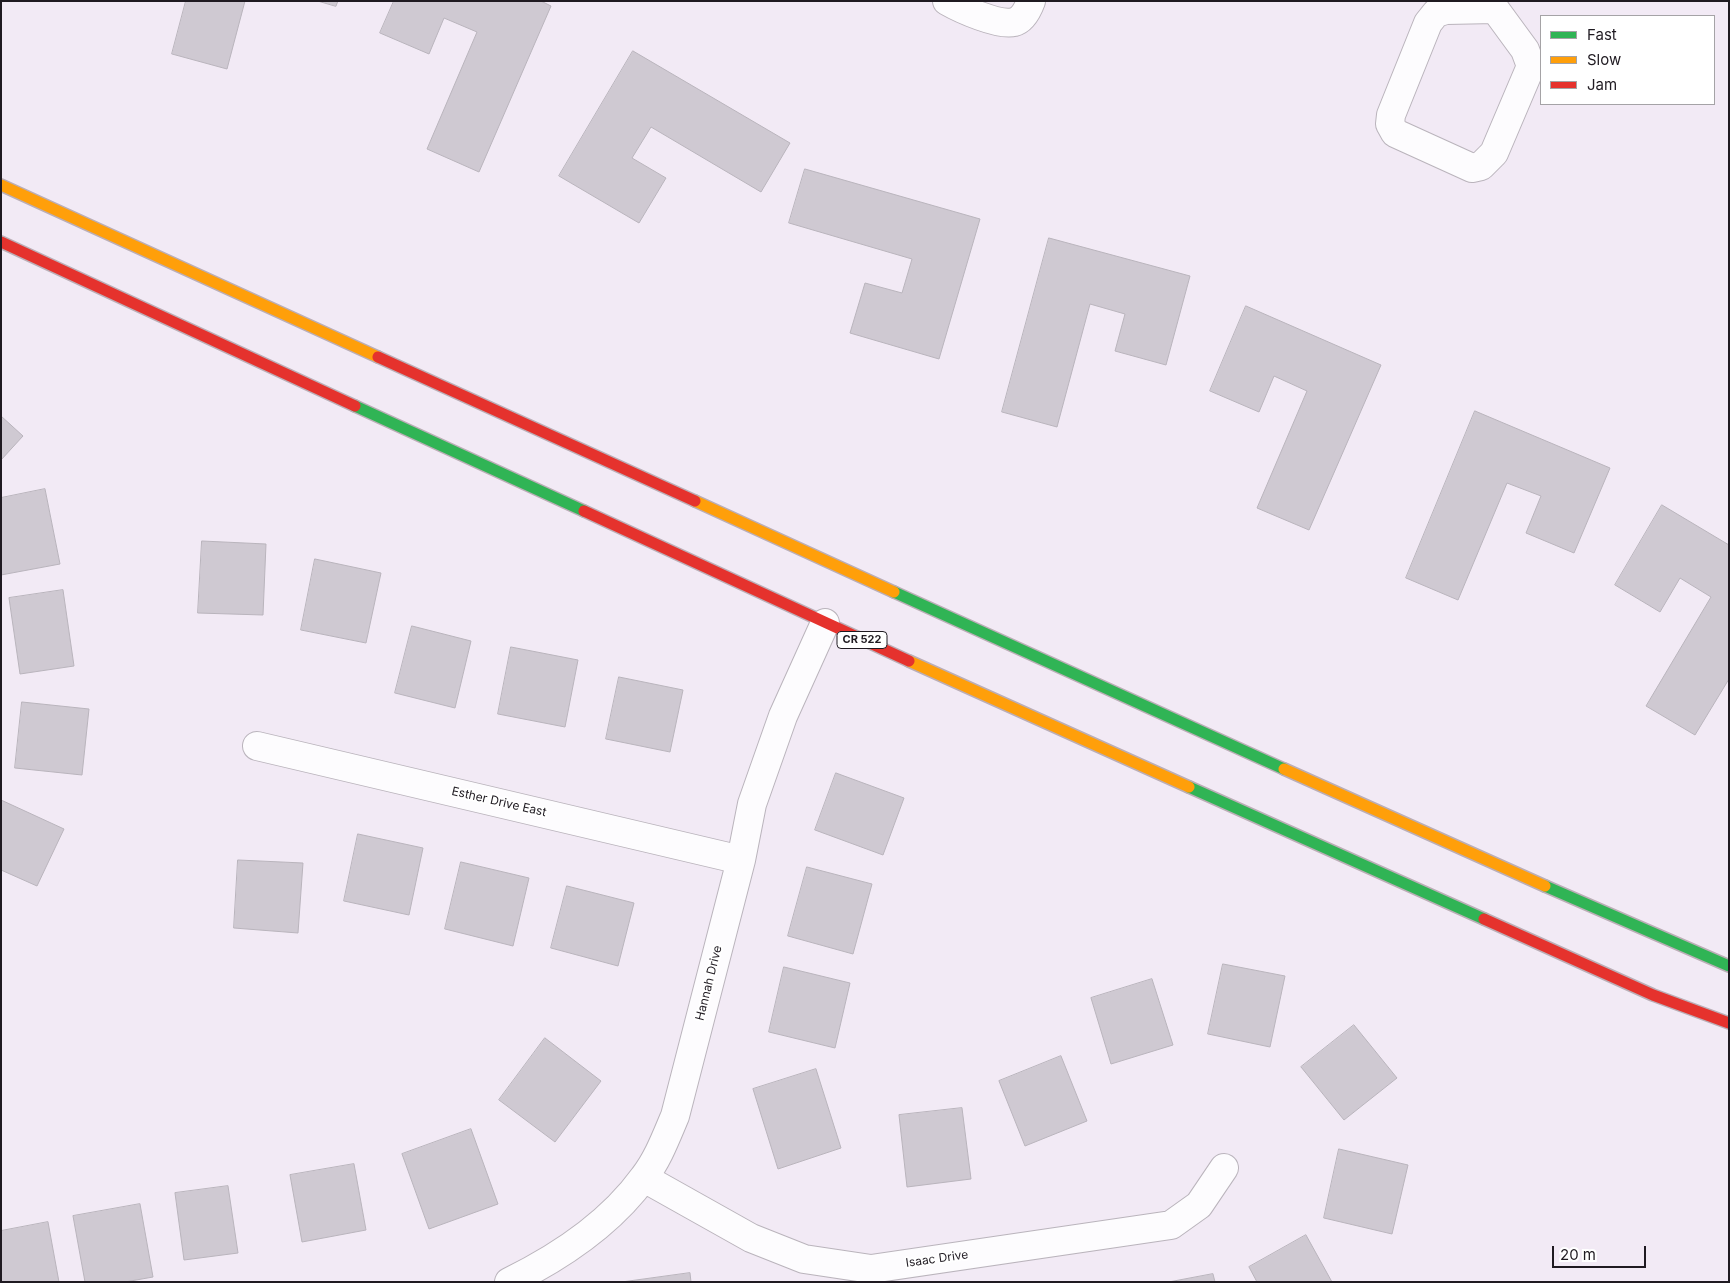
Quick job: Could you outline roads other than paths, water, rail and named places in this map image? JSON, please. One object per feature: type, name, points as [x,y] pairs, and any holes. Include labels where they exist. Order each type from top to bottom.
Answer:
[{"type":"main road","points":[[1,186],[1430,836],[1729,966]]},
{"type":"main road","name":"CR 522","points":[[1,242],[825,623],[1653,995],[1729,1023]]},
{"type":"street","points":[[947,1],[962,9],[1006,23],[1016,22],[1024,15],[1031,1]]},
{"type":"street","points":[[1496,5],[1525,50],[1531,66],[1494,153],[1481,166],[1472,168],[1395,133],[1390,124],[1391,114],[1428,24],[1436,13],[1446,10],[1496,5]]},
{"type":"street","name":"Hannah Drive","points":[[509,1282],[545,1264],[611,1216],[644,1178],[659,1154],[675,1116],[741,860],[752,804],[783,716],[825,623]]},
{"type":"street","name":"Esther Drive East","points":[[257,746],[741,860]]},
{"type":"street","name":"Isaac Drive","points":[[644,1178],[751,1238],[804,1259],[871,1269],[1171,1225],[1199,1205],[1224,1168]]}]
